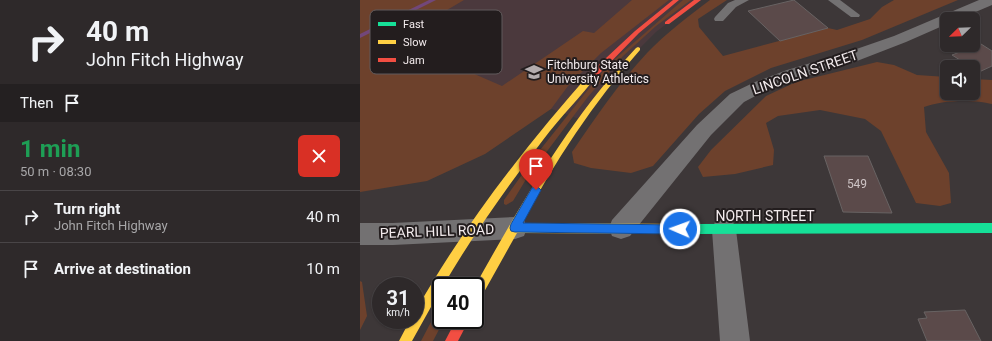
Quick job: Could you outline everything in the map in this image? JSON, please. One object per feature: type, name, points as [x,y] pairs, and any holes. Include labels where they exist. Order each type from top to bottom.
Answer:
[{"type":"main road","points":[[405,341],[471,230],[570,100],[602,65],[635,33],[676,0]]},
{"type":"main road","points":[[662,27],[698,0]]},
{"type":"main road","points":[[484,281],[553,160],[579,119],[601,89],[647,41]]},
{"type":"main road","name":"NORTH STREET","points":[[515,228],[724,230],[992,228]]},
{"type":"main road","points":[[451,341],[458,329]]},
{"type":"street","name":"LINCOLN STREET","points":[[621,228],[704,130],[737,98],[761,86],[793,74],[900,39],[991,0]]},
{"type":"street","name":"PEARL HILL ROAD","points":[[360,234],[393,234],[515,228]]},
{"type":"street","points":[[724,230],[734,341]]},
{"type":"lane","points":[[719,19],[732,6],[744,0]]},
{"type":"lane","points":[[833,0],[855,15]]},
{"type":"shaded area","name":"Fitchburg State University Athletics","points":[[360,0],[698,0],[656,32],[633,55],[579,119],[457,74],[502,74],[502,10],[370,10],[370,42],[360,38]]},
{"type":"shaded area","points":[[360,0],[464,0],[447,10],[370,10],[370,74],[474,74],[502,86],[583,31],[594,33],[632,0],[669,0],[601,53],[568,86],[551,109],[485,154],[427,181],[360,192]]},
{"type":"shaded area","points":[[683,0],[691,0],[656,26],[623,56],[587,98],[539,162],[532,160],[607,66]]},
{"type":"shaded area","points":[[710,0],[727,0],[698,19],[699,27],[723,56],[828,28],[837,30],[870,19],[882,7],[894,0],[958,0],[862,40],[771,68],[725,91],[699,114],[653,166],[631,173],[591,168],[574,163],[572,152],[598,114],[627,76],[647,53],[662,39]]},
{"type":"shaded area","points":[[877,62],[894,65],[917,75],[940,77],[940,100],[980,100],[980,79],[992,80],[992,104],[976,101],[958,101],[939,103],[924,107],[926,132],[949,173],[951,203],[940,206],[916,203],[881,131],[865,119],[820,110],[778,116],[766,123],[774,150],[773,165],[735,174],[703,177],[698,167],[711,150],[766,96],[796,82]]},
{"type":"shaded area","points":[[526,169],[531,171],[513,201],[506,205],[504,204],[504,200]]},
{"type":"shaded area","points":[[360,281],[362,282],[367,316],[360,330]]},
{"type":"shaded area","points":[[432,320],[432,329],[439,329],[433,341],[421,341]]},
{"type":"building","points":[[794,0],[828,28],[780,41],[748,11]]},
{"type":"building","points":[[980,44],[992,51],[992,66],[980,72],[980,60],[960,60],[952,55],[960,52],[980,52]]},
{"type":"building","points":[[824,156],[868,156],[892,213],[843,212]]},
{"type":"building","points":[[965,310],[981,341],[927,341],[918,319],[927,318],[924,312]]},
{"type":"waterway","points":[[413,10],[433,0]]},
{"type":"waterway","points":[[360,36],[370,31]]},
{"type":"traffic: fast","points":[[694,229],[992,228]]},
{"type":"traffic: slow","points":[[484,281],[552,162],[601,92],[638,49]]},
{"type":"traffic: slow","points":[[405,341],[446,270],[492,202],[541,136],[594,74]]},
{"type":"traffic: slow","points":[[515,228],[694,229]]},
{"type":"traffic: jam","points":[[594,74],[637,32],[676,0]]},
{"type":"traffic: jam","points":[[667,23],[698,0]]},
{"type":"traffic: jam","points":[[451,341],[458,329]]},
{"type":"place","name":"Fitchburg State University Athletics","points":[[534,72]]},
{"type":"route","points":[[536,190],[515,228],[680,229]]}]
